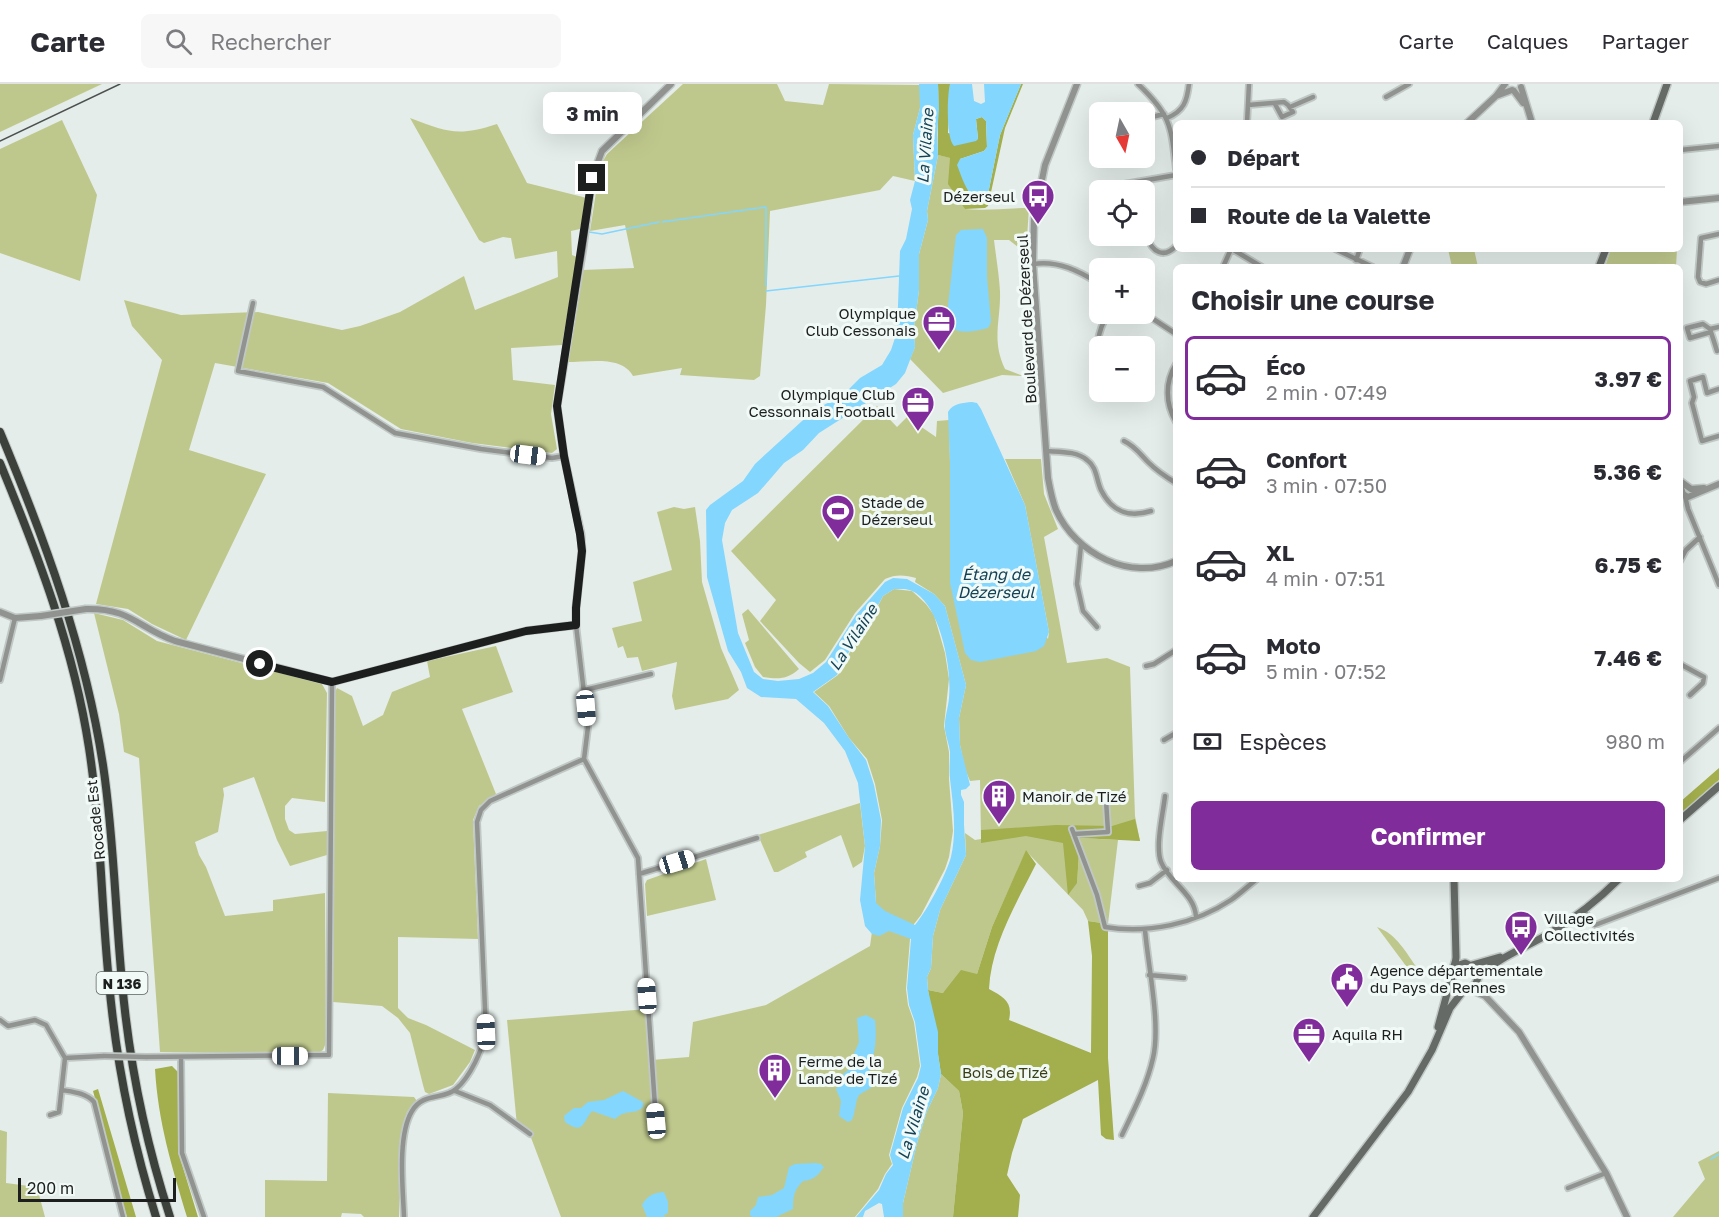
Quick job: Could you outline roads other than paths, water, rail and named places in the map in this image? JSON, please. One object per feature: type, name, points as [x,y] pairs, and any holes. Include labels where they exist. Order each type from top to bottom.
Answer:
[{"type":"highway","name":"Rocade Est","points":[[0,432],[58,580],[76,635],[92,703],[109,808],[122,980],[130,1050],[143,1123],[170,1217]]},
{"type":"highway","name":"Rocade Est","points":[[0,463],[55,609],[85,725],[97,811],[108,971],[117,1051],[133,1136],[156,1217]]},
{"type":"main road","points":[[1654,120],[1667,84]]},
{"type":"main road","points":[[1683,817],[1719,786]]},
{"type":"main road","points":[[1417,1077],[1433,1041],[1452,971],[1456,966],[1454,882]]},
{"type":"main road","points":[[1313,1217],[1417,1077],[1432,1050],[1450,1008],[1466,989],[1475,985],[1478,978],[1506,956],[1548,934],[1584,910],[1616,882]]},
{"type":"main road","points":[[1456,939],[1462,955],[1477,970],[1478,978]]},
{"type":"main road","points":[[1456,966],[1506,956]]},
{"type":"main road","points":[[1451,979],[1456,986],[1466,989]]},
{"type":"street","points":[[656,1121],[638,858],[584,759],[588,727],[576,625],[582,551],[557,406],[594,168],[602,151],[671,84]]},
{"type":"street","name":"Boulevard de Dézerseul","points":[[1077,84],[1045,165],[1034,219],[1033,264],[1048,478],[1055,509],[1071,535],[1082,545],[1108,561],[1130,567],[1158,566],[1173,562]]},
{"type":"street","points":[[1138,84],[1152,97],[1166,116],[1173,140]]},
{"type":"street","points":[[1155,118],[1173,116],[1185,105],[1189,84]]},
{"type":"street","points":[[1247,120],[1249,84]]},
{"type":"street","points":[[1386,97],[1409,84]]},
{"type":"street","points":[[1470,120],[1506,84],[1527,111]]},
{"type":"street","points":[[1496,96],[1522,86],[1531,120]]},
{"type":"street","points":[[1290,107],[1313,97]]},
{"type":"street","points":[[1248,105],[1284,102],[1293,112],[1282,117],[1275,104]]},
{"type":"street","points":[[1683,150],[1719,146]]},
{"type":"street","points":[[1147,180],[1173,176]]},
{"type":"street","points":[[1683,202],[1719,198]]},
{"type":"street","points":[[1719,234],[1701,238],[1698,277],[1700,282],[1706,284],[1719,280]]},
{"type":"street","points":[[1151,246],[1156,252],[1162,254],[1169,253],[1173,249]]},
{"type":"street","points":[[1237,252],[1257,264]]},
{"type":"street","points":[[1341,252],[1366,264]]},
{"type":"street","points":[[1356,260],[1359,252]]},
{"type":"street","points":[[1033,264],[1064,265],[1089,278]]},
{"type":"street","points":[[253,303],[238,371],[323,387],[395,433],[481,449],[552,458],[564,456]]},
{"type":"street","points":[[1155,320],[1173,331]]},
{"type":"street","points":[[1717,351],[1711,331],[1703,324],[1687,328],[1690,338],[1711,331],[1719,327]]},
{"type":"street","points":[[1173,368],[1168,388],[1168,403],[1173,415]]},
{"type":"street","points":[[1707,393],[1703,377],[1690,381],[1694,397],[1692,403],[1702,441],[1719,436]]},
{"type":"street","points":[[1694,397],[1719,389]]},
{"type":"street","points":[[1124,441],[1134,446],[1147,461],[1173,481]]},
{"type":"street","points":[[1046,451],[1077,454],[1086,458],[1093,466],[1101,490],[1120,512],[1136,516],[1151,511]]},
{"type":"street","points":[[1719,484],[1709,488],[1686,490],[1688,509],[1719,585]]},
{"type":"street","points":[[1683,556],[1700,537]]},
{"type":"street","points":[[1082,545],[1078,574],[1079,593],[1083,611],[1097,627]]},
{"type":"street","points":[[0,612],[15,618],[86,609],[118,612],[134,618],[163,637],[175,641],[332,682],[526,631],[576,625]]},
{"type":"street","points":[[0,680],[15,618]]},
{"type":"street","points":[[1146,666],[1154,664],[1173,652]]},
{"type":"street","points":[[1683,666],[1704,677],[1703,683],[1690,695]]},
{"type":"street","points":[[585,690],[651,674]]},
{"type":"street","points":[[65,1058],[329,1055],[332,682]]},
{"type":"street","points":[[1683,759],[1719,728]]},
{"type":"street","points":[[1164,740],[1173,735]]},
{"type":"street","points":[[455,1090],[478,1055],[486,1032],[477,822],[481,810],[490,801],[584,759]]},
{"type":"street","points":[[1165,796],[1159,853],[1162,865],[1173,878]]},
{"type":"street","points":[[1106,800],[1108,831],[1073,832],[1097,895],[1105,927],[1145,930],[1176,924],[1213,910],[1233,899],[1253,882]]},
{"type":"street","points":[[639,874],[756,838]]},
{"type":"street","points":[[1139,886],[1150,883],[1167,870]]},
{"type":"street","points":[[1584,910],[1595,925],[1719,878]]},
{"type":"street","points":[[1176,882],[1195,907],[1196,917]]},
{"type":"street","points":[[1122,1135],[1146,1085],[1154,1056],[1155,1020],[1145,930]]},
{"type":"street","points":[[1149,975],[1184,978]]},
{"type":"street","points":[[1478,978],[1485,996],[1519,1032],[1606,1173],[1627,1217]]},
{"type":"street","points":[[1466,989],[1485,996]]},
{"type":"street","points":[[0,1020],[8,1026],[35,1020],[46,1025],[65,1058],[59,1112],[50,1115]]},
{"type":"street","points":[[181,1057],[182,1153],[204,1217]]},
{"type":"street","points":[[62,1090],[82,1094],[90,1097],[94,1102],[123,1217]]},
{"type":"street","points":[[404,1217],[402,1162],[405,1134],[412,1110],[426,1098],[455,1090],[504,1113],[530,1134]]},
{"type":"street","points":[[1568,1188],[1606,1173]]},
{"type":"water","name":"La Vilaine","points":[[919,84],[938,84],[938,155],[927,211],[928,220],[919,254],[919,290],[914,328],[915,347],[905,373],[896,384],[819,433],[803,450],[784,463],[758,493],[732,510],[725,523],[722,540],[738,633],[754,672],[763,679],[778,681],[799,679],[813,673],[826,662],[856,615],[885,582],[893,578],[907,579],[934,594],[945,606],[966,685],[959,718],[960,745],[970,785],[961,790],[964,802],[966,855],[940,910],[933,936],[931,968],[927,977],[938,1032],[941,1074],[917,1143],[903,1203],[903,1217],[884,1217],[882,1204],[879,1203],[865,1211],[863,1217],[856,1217],[879,1190],[893,1165],[890,1155],[903,1108],[918,1078],[921,1066],[915,1022],[909,1005],[907,988],[911,939],[889,931],[879,936],[872,934],[865,926],[860,900],[865,846],[858,783],[845,751],[824,723],[796,699],[761,697],[747,688],[741,672],[728,651],[707,577],[706,510],[743,481],[755,464],[813,411],[844,394],[860,378],[882,365],[891,350],[897,332],[900,251],[906,239],[912,209],[910,200],[915,181],[913,135],[920,108]],"holes":[[[894,589],[916,593],[925,601],[938,626],[949,672],[945,733],[950,752],[954,818],[953,847],[949,865],[941,883],[915,925],[885,911],[876,903],[874,873],[880,846],[881,820],[874,785],[866,760],[828,706],[813,692],[837,675],[883,596]]]},
{"type":"water","points":[[950,84],[972,84],[974,101],[981,104],[985,102],[984,84],[1021,84],[1000,135],[987,199],[984,203],[973,197],[957,165],[960,159],[984,151],[987,147],[986,121],[982,117],[976,119],[978,139],[976,141],[954,146],[948,126]]},
{"type":"water","points":[[983,229],[987,238],[987,277],[991,322],[988,328],[969,332],[959,331],[950,327],[947,314],[956,235],[961,230]]},
{"type":"water","name":"Étang de Dézerseul","points":[[977,403],[981,409],[1025,505],[1049,632],[1044,646],[1036,651],[980,662],[971,660],[965,653],[950,583],[948,412],[955,405]]},
{"type":"water","points":[[866,1015],[875,1020],[875,1046],[869,1071],[873,1086],[859,1095],[852,1120],[848,1122],[839,1116],[841,1101],[836,1089],[843,1074],[851,1068],[859,1042],[857,1018]]},
{"type":"water","points":[[623,1091],[643,1102],[643,1107],[615,1119],[592,1111],[579,1127],[565,1122],[564,1116],[574,1108],[581,1108],[588,1102],[604,1100]]},
{"type":"water","points":[[815,1163],[824,1167],[815,1177],[803,1181],[798,1187],[793,1209],[776,1217],[752,1217],[750,1215],[758,1197],[772,1195],[784,1188],[789,1167],[795,1164]]},
{"type":"water","points":[[664,1192],[668,1202],[668,1213],[664,1215],[665,1217],[647,1217],[642,1205],[646,1199],[651,1195]]},
{"type":"waterway","points":[[662,222],[766,207],[766,286]]},
{"type":"waterway","points":[[589,232],[602,234],[659,222]]},
{"type":"waterway","points":[[766,291],[899,276]]},
{"type":"waterway","points":[[1711,1159],[1719,1154]]},
{"type":"railway","points":[[0,141],[120,84]]},
{"type":"place","name":"Dézerseul","points":[[1038,225]]},
{"type":"place","name":"Olympique Club Cessonais","points":[[939,351]]},
{"type":"place","name":"Olympique Club Cessonnais Football","points":[[918,432]]},
{"type":"place","name":"Stade de Dézerseul","points":[[838,540]]},
{"type":"place","name":"Manoir de Tizé","points":[[999,825]]},
{"type":"place","name":"Village Collectivités","points":[[1521,956]]},
{"type":"place","name":"Agence départementale du Pays de Rennes","points":[[1347,1008]]},
{"type":"place","name":"Aquila RH","points":[[1309,1063]]},
{"type":"place","name":"Ferme de la Lande de Tizé","points":[[775,1099]]},
{"type":"park label","name":"Bois de Tizé","points":[[1005,1072]]}]
